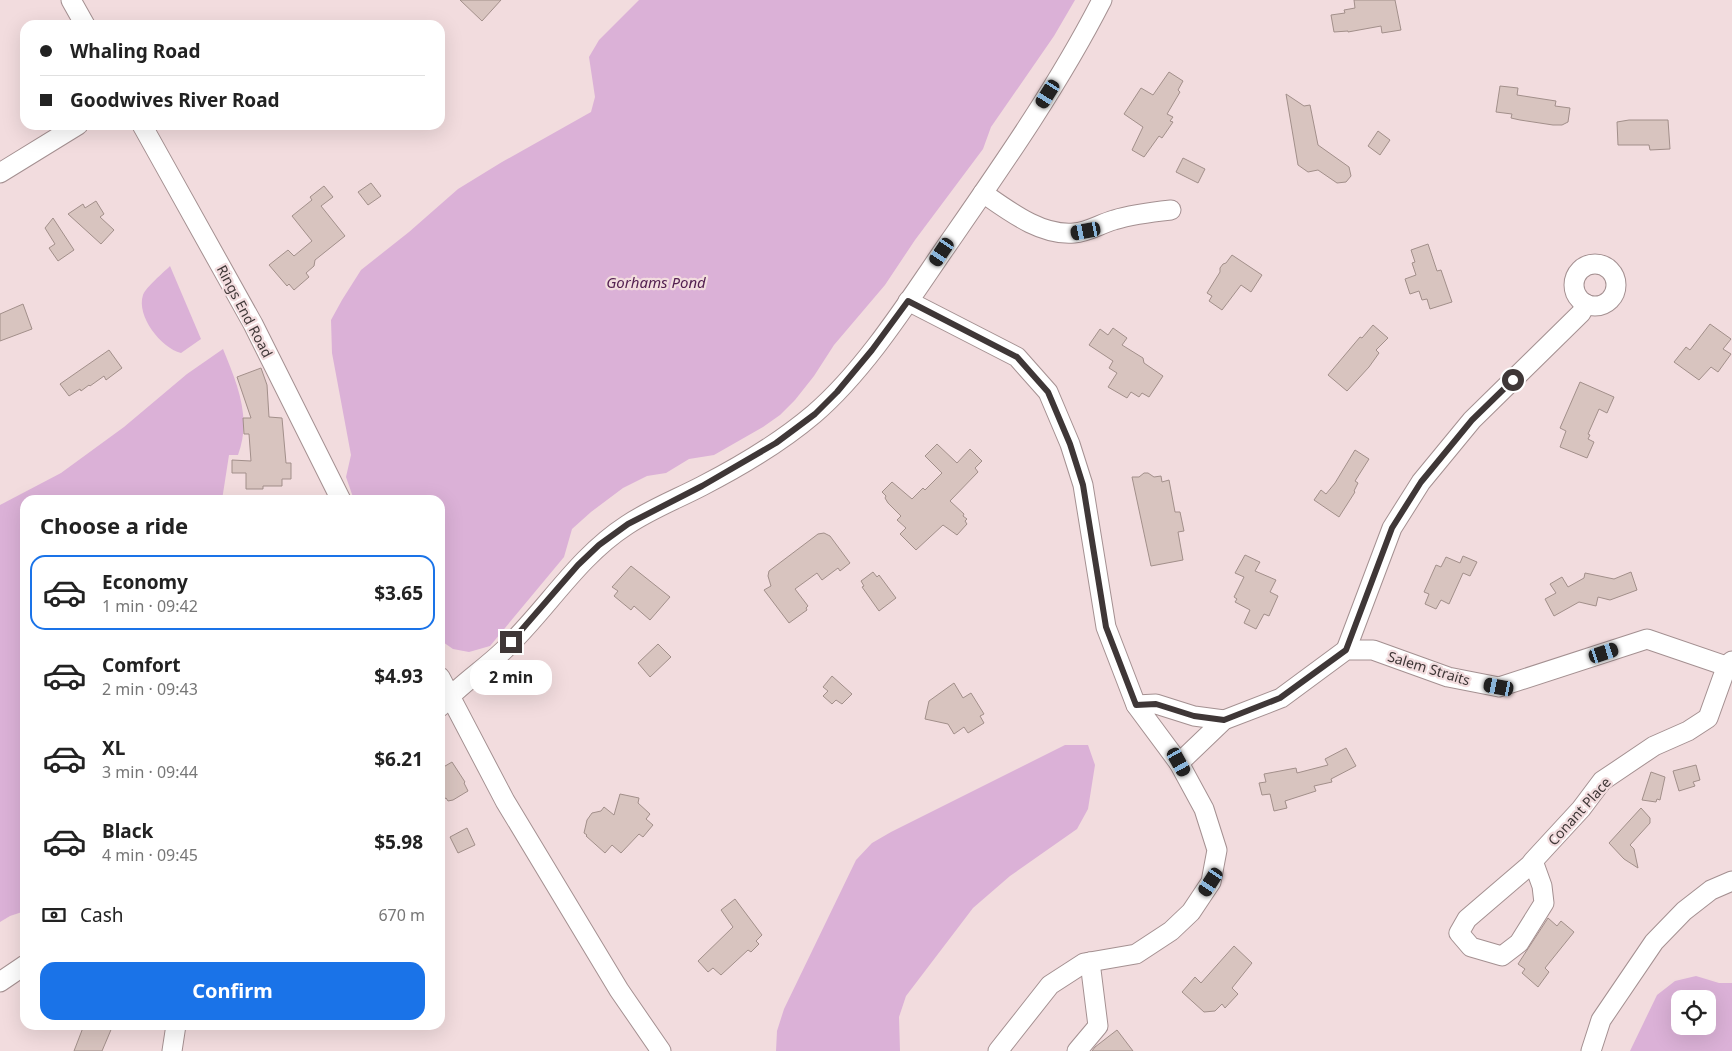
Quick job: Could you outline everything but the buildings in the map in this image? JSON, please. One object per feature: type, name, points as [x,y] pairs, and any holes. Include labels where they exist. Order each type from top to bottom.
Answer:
[{"type":"street","points":[[71,0],[82,20]]},
{"type":"street","points":[[661,1051],[619,990],[445,701],[503,651],[578,565],[599,545],[628,524],[702,486],[776,443],[815,414],[837,392],[872,350],[983,194],[1069,61],[1102,0]]},
{"type":"street","points":[[0,173],[70,130]]},
{"type":"street","name":"Rings End Road","points":[[145,130],[253,324],[338,495]]},
{"type":"street","points":[[983,194],[1024,219],[1046,229],[1062,233],[1086,231],[1113,220],[1133,215],[1171,210]]},
{"type":"street","points":[[908,301],[1017,357],[1048,392],[1070,444],[1083,485],[1106,627],[1136,705],[1179,762],[1204,810],[1217,850],[1211,882],[1191,912],[1164,936],[1136,954],[1084,963],[1050,985],[998,1051]]},
{"type":"street","points":[[1179,762],[1224,720],[1280,698],[1346,650],[1392,528],[1421,482],[1472,420],[1581,313],[1586,304]]},
{"type":"street","name":"Salem Straits","points":[[1346,650],[1373,650],[1448,677],[1499,687],[1647,639],[1730,664]]},
{"type":"street","name":"Conant Place","points":[[1533,861],[1542,886],[1544,903],[1519,943],[1502,956],[1471,947],[1459,933],[1467,919],[1533,861],[1581,809],[1602,781],[1654,746],[1688,731],[1708,718],[1730,664]]},
{"type":"street","points":[[1136,705],[1156,704],[1194,716],[1224,720]]},
{"type":"street","points":[[1591,1051],[1601,1020],[1654,942],[1684,911],[1711,890],[1732,881]]},
{"type":"street","points":[[1077,1051],[1098,1026],[1090,962]]},
{"type":"street","points":[[0,982],[20,968]]},
{"type":"street","points":[[172,1051],[175,1030]]},
{"type":"water","name":"Gorhams Pond","points":[[639,0],[1075,0],[1054,36],[991,127],[983,149],[915,240],[885,285],[834,345],[814,376],[795,400],[780,415],[763,427],[714,455],[689,459],[666,473],[647,476],[623,488],[572,529],[564,557],[490,646],[469,652],[453,649],[445,643],[445,495],[352,495],[346,477],[351,455],[332,353],[331,320],[361,270],[409,232],[458,189],[591,112],[595,97],[589,57],[599,40]]},
{"type":"water","points":[[170,266],[201,339],[181,353],[173,350],[158,338],[143,312],[143,295]]},
{"type":"water","points":[[223,349],[238,388],[244,428],[238,455],[229,455],[223,495],[20,495],[20,913],[0,922],[0,505],[61,473],[124,427],[187,374]]},
{"type":"water","points":[[1065,745],[1088,745],[1095,765],[1088,809],[1077,829],[1010,876],[973,908],[906,996],[899,1017],[900,1051],[776,1051],[777,1031],[784,1009],[856,860],[872,843]]},
{"type":"water","points":[[1696,976],[1719,983],[1732,983],[1732,1051],[1630,1051],[1657,995],[1675,981]]},
{"type":"route","points":[[511,642],[578,565],[599,545],[628,524],[702,486],[776,443],[815,414],[837,392],[872,350],[908,301],[1017,357],[1048,392],[1070,444],[1083,485],[1106,627],[1136,705],[1156,704],[1194,716],[1224,720],[1280,698],[1346,650],[1392,528],[1421,482],[1472,420],[1513,380]]}]
